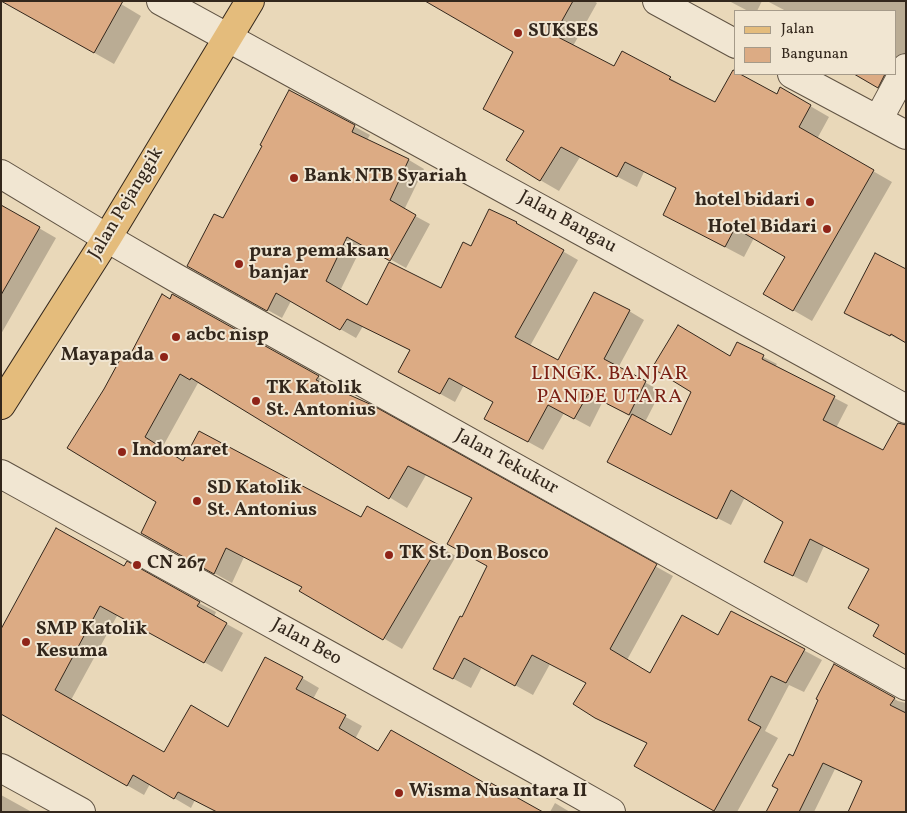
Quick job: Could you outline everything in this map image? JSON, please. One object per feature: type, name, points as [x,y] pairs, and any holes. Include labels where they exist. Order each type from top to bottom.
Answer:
[{"type":"main road","name":"Jalan Pejanggik","points":[[1,404],[107,238],[250,1]]},
{"type":"street","name":"Jalan Bangau","points":[[161,1],[906,409]]},
{"type":"street","points":[[657,1],[734,43]]},
{"type":"street","points":[[878,120],[906,68]]},
{"type":"street","points":[[794,75],[906,135]]},
{"type":"street","name":"Jalan Tekukur","points":[[1,174],[176,278],[906,686]]},
{"type":"street","name":"Jalan Beo","points":[[1,474],[611,812]]},
{"type":"street","points":[[1,768],[81,812]]},
{"type":"building","points":[[1,1],[123,1],[94,53]]},
{"type":"building","points":[[425,1],[573,1],[554,35],[614,66],[622,51],[671,77],[669,79],[715,102],[733,70],[734,75],[742,75],[777,94],[780,87],[811,105],[799,127],[874,170],[793,311],[763,294],[785,257],[735,228],[725,247],[663,215],[676,188],[625,162],[617,177],[561,147],[540,181],[506,160],[524,131],[483,109],[513,52]]},
{"type":"building","points":[[856,75],[884,75],[878,88]]},
{"type":"building","points":[[289,90],[355,125],[352,132],[409,159],[390,200],[416,215],[390,261],[347,237],[326,281],[367,305],[389,262],[441,288],[463,242],[471,246],[489,209],[517,222],[564,250],[515,337],[558,360],[594,292],[630,310],[604,359],[646,381],[629,415],[588,394],[574,419],[548,405],[528,442],[484,419],[493,402],[449,378],[440,394],[398,372],[410,350],[347,319],[340,330],[276,293],[267,311],[187,266],[214,214],[223,218],[262,146],[260,145]]},
{"type":"building","points":[[1,205],[40,227],[1,295]]},
{"type":"building","points":[[875,253],[906,269],[906,343],[891,334],[890,336],[844,313]]},
{"type":"building","points":[[162,294],[170,299],[172,294],[319,376],[316,380],[372,405],[657,564],[610,649],[650,673],[682,615],[718,635],[731,611],[805,649],[786,683],[771,676],[748,720],[761,727],[714,811],[634,766],[647,743],[595,718],[573,704],[586,683],[532,655],[515,686],[464,658],[453,679],[433,669],[460,616],[462,617],[487,566],[447,544],[472,498],[408,466],[389,499],[191,378],[190,380],[180,374],[145,437],[183,461],[199,431],[361,517],[367,506],[439,545],[383,640],[299,591],[302,587],[226,548],[214,574],[141,533],[156,502],[67,448],[104,389],[123,354],[129,357]]},
{"type":"building","points":[[678,325],[730,356],[737,342],[764,355],[762,359],[835,396],[823,420],[883,450],[898,423],[906,425],[906,655],[873,636],[879,625],[848,608],[869,569],[810,539],[793,576],[764,562],[783,522],[731,490],[717,519],[607,462],[632,414],[671,435],[691,392],[652,368]]},
{"type":"building","points":[[56,528],[124,566],[127,561],[200,602],[197,606],[227,623],[204,663],[100,606],[55,690],[164,752],[191,705],[228,727],[265,657],[303,677],[296,689],[346,715],[339,728],[378,751],[391,730],[490,786],[491,783],[543,812],[217,812],[178,792],[174,799],[133,775],[127,786],[1,714],[1,629]]},
{"type":"building","points":[[834,664],[895,698],[890,705],[906,713],[906,812],[848,812],[862,781],[823,763],[799,812],[766,812],[778,789],[772,786],[789,754],[793,756],[818,700],[816,699]]},
{"type":"place","name":"SUKSES","points":[[518,33]]},
{"type":"place","name":"Bank NTB Syariah","points":[[294,178]]},
{"type":"place","name":"hotel bidari","points":[[810,202]]},
{"type":"place","name":"Hotel Bidari","points":[[827,229]]},
{"type":"place","name":"pura pemaksan banjar","points":[[239,264]]},
{"type":"place","name":"acbc nisp","points":[[176,337]]},
{"type":"place","name":"Mayapada","points":[[164,357]]},
{"type":"place","name":"TK Katolik St. Antonius","points":[[256,401]]},
{"type":"place","name":"Indomaret","points":[[122,452]]},
{"type":"place","name":"SD Katolik St. Antonius","points":[[197,501]]},
{"type":"place","name":"TK St. Don Bosco","points":[[389,555]]},
{"type":"place","name":"CN 267","points":[[137,565]]},
{"type":"place","name":"SMP Katolik Kesuma","points":[[26,642]]},
{"type":"place","name":"Wisma Nusantara II","points":[[399,793]]},
{"type":"district","name":"LINGK. BANJAR PANDE UTARA","points":[[610,386]]}]
